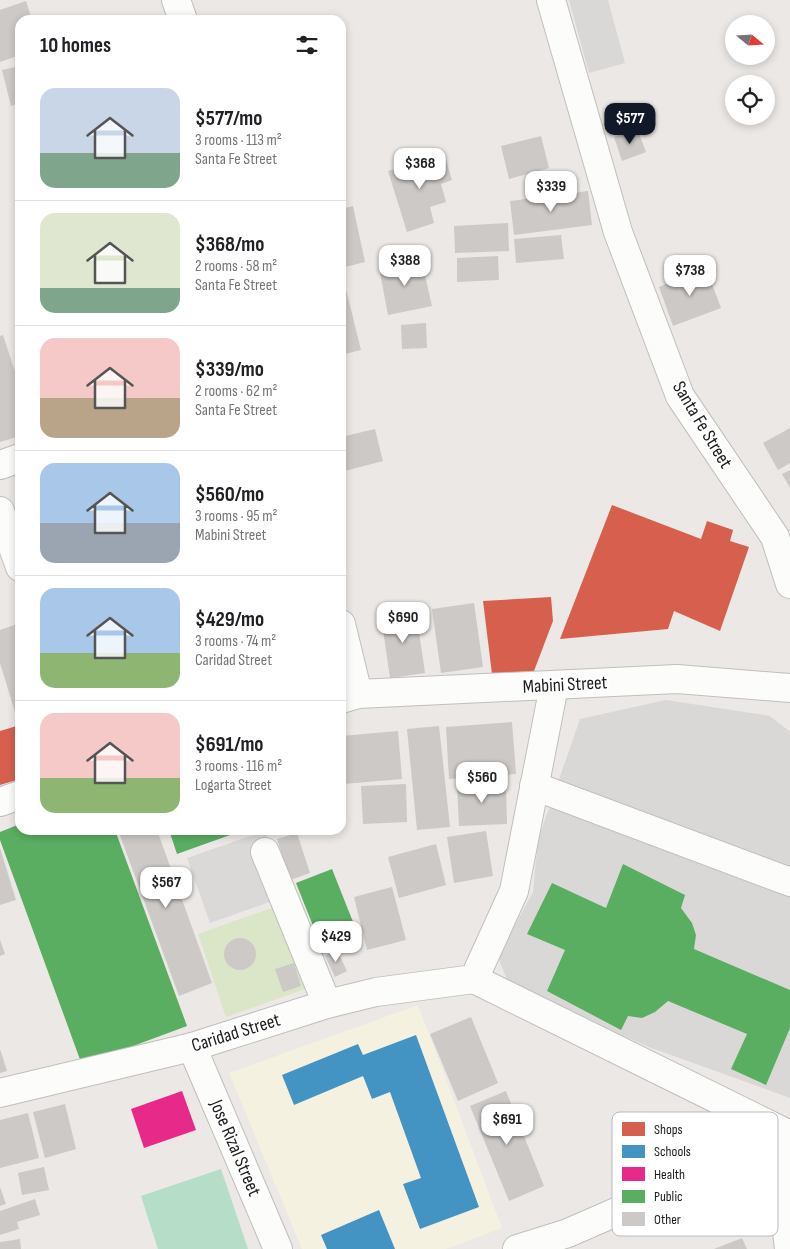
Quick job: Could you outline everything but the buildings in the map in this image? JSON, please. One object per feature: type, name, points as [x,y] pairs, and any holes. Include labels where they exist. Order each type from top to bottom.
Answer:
[{"type":"street","points":[[176,0],[181,15]]},
{"type":"street","name":"Santa Fe Street","points":[[551,0],[618,232],[680,396],[775,537],[790,584]]},
{"type":"street","points":[[0,465],[15,460]]},
{"type":"street","points":[[0,511],[15,553]]},
{"type":"street","points":[[346,665],[350,697]]},
{"type":"street","name":"Mabini Street","points":[[350,697],[678,679],[790,688]]},
{"type":"street","points":[[554,686],[514,891],[474,979],[742,1112]]},
{"type":"street","points":[[534,786],[790,882]]},
{"type":"street","points":[[0,802],[15,797]]},
{"type":"street","points":[[266,852],[327,1004]]},
{"type":"street","name":"Caridad Street","points":[[0,1093],[192,1047],[327,1004],[376,992],[474,979]]},
{"type":"street","name":"Jose Rizal Street","points":[[192,1047],[278,1249]]},
{"type":"street","points":[[778,1130],[790,1136]]},
{"type":"street","points":[[778,1141],[790,1136]]},
{"type":"street","points":[[789,1249],[787,1231],[790,1164]]},
{"type":"street","points":[[517,1249],[568,1233],[612,1214]]},
{"type":"shaded area","points":[[569,0],[608,0],[625,63],[589,73]]},
{"type":"shaded area","points":[[666,700],[770,716],[790,732],[790,1098],[649,1047],[510,987],[498,957],[533,892],[538,840],[580,719]]},
{"type":"shaded area","points":[[253,835],[266,835],[287,896],[210,923],[187,858]]},
{"type":"shaded area","points":[[418,1005],[502,1228],[446,1249],[302,1249],[229,1073]]},
{"type":"green space","points":[[280,905],[308,988],[226,1017],[198,934]]},
{"type":"green space","points":[[221,1169],[248,1249],[158,1249],[141,1196]]}]
